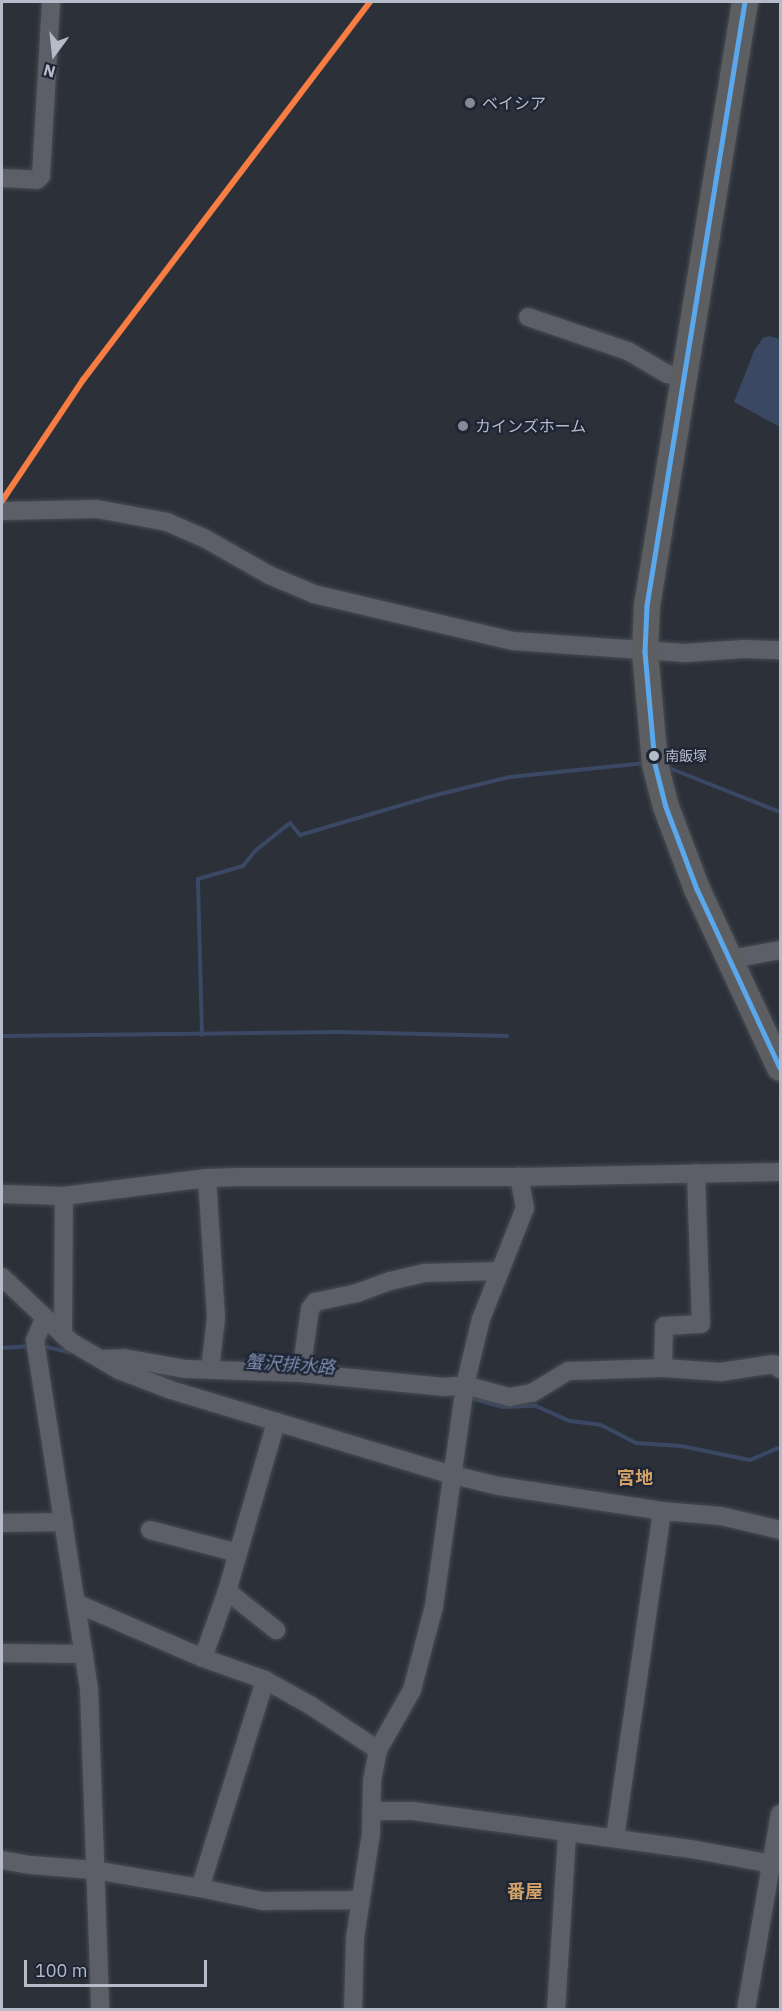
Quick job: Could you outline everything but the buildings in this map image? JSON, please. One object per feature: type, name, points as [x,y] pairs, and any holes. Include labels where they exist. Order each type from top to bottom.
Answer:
[{"type":"highway","points":[[745,2],[646,606],[645,652],[655,765],[666,807],[697,889],[780,1068]]},
{"type":"street","points":[[2,178],[37,180],[41,176],[51,2]]},
{"type":"street","points":[[528,317],[628,351],[668,374],[685,378]]},
{"type":"street","points":[[2,510],[97,509],[167,522],[204,538],[269,575],[314,594],[513,642],[645,652],[685,653],[744,649],[780,651]]},
{"type":"street","points":[[731,959],[780,950]]},
{"type":"street","points":[[2,1194],[64,1196],[207,1178],[519,1177],[780,1172]]},
{"type":"street","points":[[663,1368],[664,1326],[701,1324],[696,1173]]},
{"type":"street","points":[[353,2010],[355,1938],[371,1834],[372,1781],[378,1749],[412,1690],[435,1606],[465,1385],[481,1319],[525,1208],[519,1177]]},
{"type":"street","points":[[207,1178],[216,1318],[210,1370]]},
{"type":"street","points":[[63,1335],[64,1196]]},
{"type":"street","points":[[301,1372],[310,1309],[315,1302],[357,1293],[424,1272],[500,1270]]},
{"type":"street","points":[[2,1277],[63,1335],[98,1359],[143,1380],[453,1475],[541,1493],[721,1516],[780,1530]]},
{"type":"street","points":[[44,1319],[35,1340],[78,1604],[89,1688],[100,2010]]},
{"type":"street","points":[[98,1359],[124,1358],[210,1370],[301,1372],[444,1387],[465,1385],[509,1397],[532,1393],[568,1371],[663,1368],[722,1372],[773,1364],[780,1369]]},
{"type":"street","points":[[203,1658],[227,1591],[276,1422]]},
{"type":"street","points":[[615,1838],[662,1510]]},
{"type":"street","points":[[2,1523],[64,1522]]},
{"type":"street","points":[[150,1530],[238,1553]]},
{"type":"street","points":[[227,1591],[276,1630]]},
{"type":"street","points":[[78,1604],[203,1658],[265,1680],[310,1705],[378,1749]]},
{"type":"street","points":[[2,1653],[84,1654]]},
{"type":"street","points":[[200,1888],[265,1680]]},
{"type":"street","points":[[371,1811],[413,1811],[615,1838],[772,1864]]},
{"type":"street","points":[[746,2010],[780,1814]]},
{"type":"street","points":[[556,2010],[567,1833]]},
{"type":"street","points":[[2,1860],[31,1865],[94,1870],[262,1901],[361,1900]]},
{"type":"water","points":[[769,336],[780,339],[780,427],[734,402],[754,351],[763,338]]},
{"type":"waterway","points":[[202,1035],[198,879],[243,866],[255,851],[290,823],[300,835],[436,795],[510,777],[645,763]]},
{"type":"waterway","points":[[664,766],[780,812]]},
{"type":"waterway","points":[[2,1036],[339,1032],[507,1036]]},
{"type":"waterway","name":"蟹沢排水路","points":[[2,1348],[28,1346]]},
{"type":"waterway","name":"蟹沢排水路","points":[[42,1346],[69,1352]]},
{"type":"waterway","name":"蟹沢排水路","points":[[471,1398],[502,1407],[536,1406],[570,1421],[601,1425],[636,1443],[681,1446],[750,1460],[780,1447]]},
{"type":"transit line","points":[[2,501],[83,380],[370,2]]},
{"type":"transit line","points":[[745,2],[647,606],[645,652],[655,764],[666,807],[697,889],[780,1068]]},
{"type":"place","name":"ベイシア","points":[[470,103]]},
{"type":"place","name":"カインズホーム","points":[[463,426]]},
{"type":"place","name":"南飯塚","points":[[654,756]]},
{"type":"district","name":"宮地","points":[[635,1478]]},
{"type":"district","name":"番屋","points":[[525,1892]]}]
